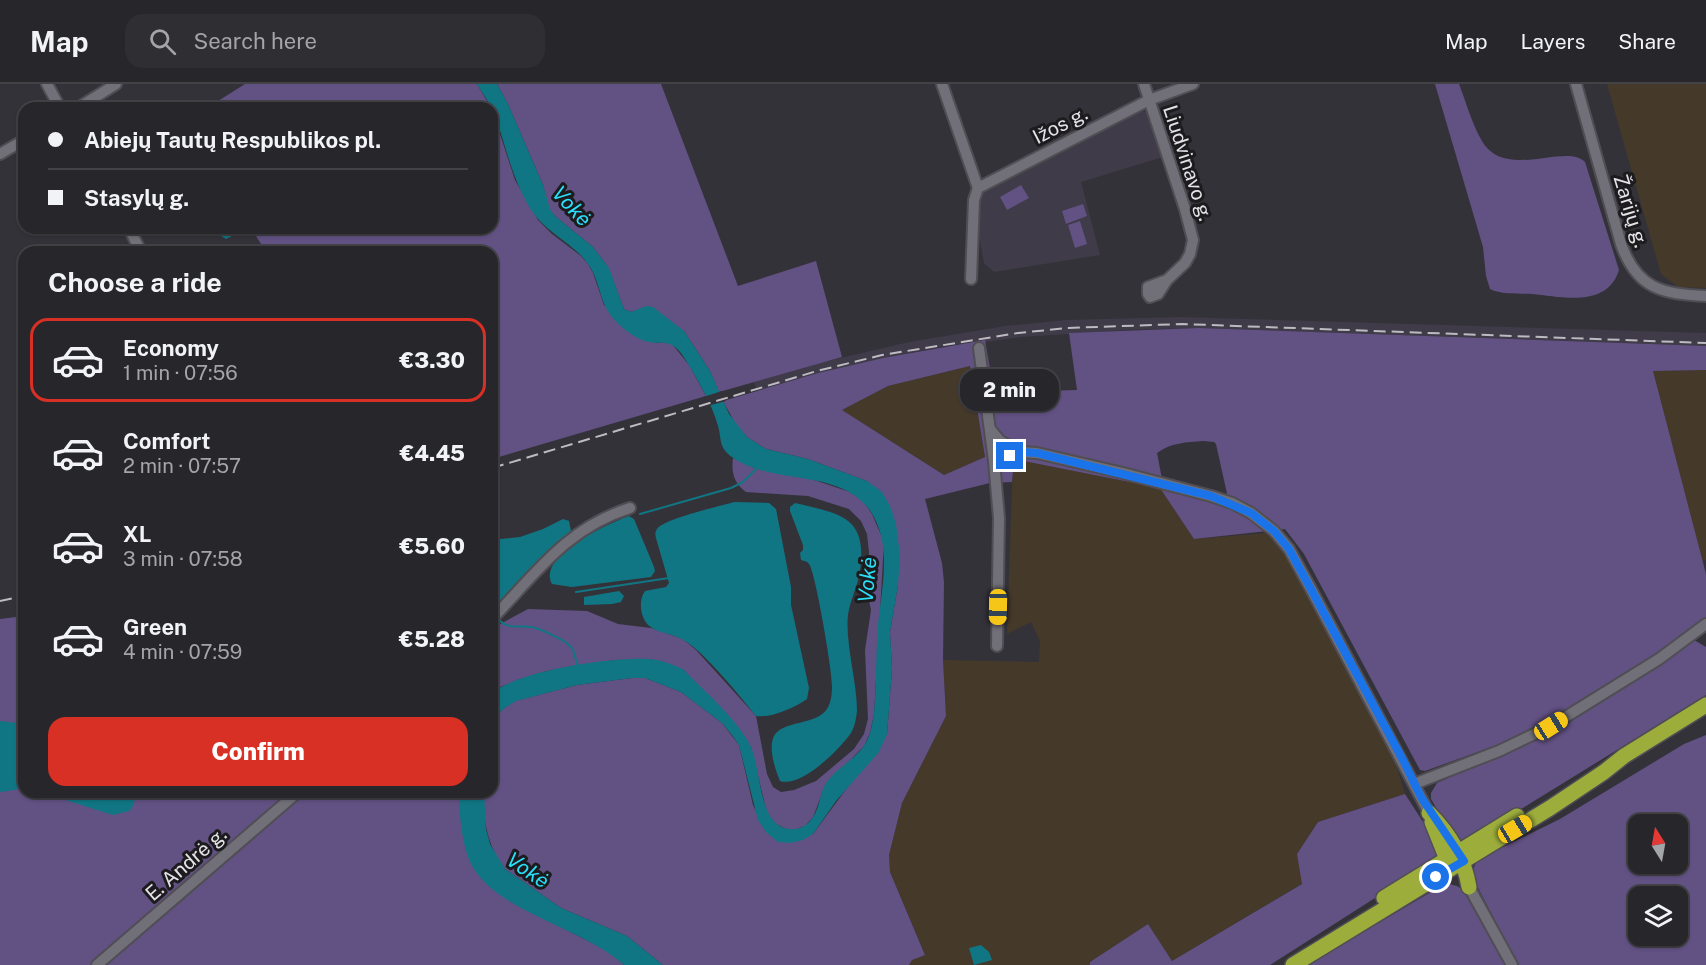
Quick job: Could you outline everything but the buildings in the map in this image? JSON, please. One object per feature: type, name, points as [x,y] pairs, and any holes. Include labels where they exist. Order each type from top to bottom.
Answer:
[{"type":"highway","points":[[1293,965],[1597,768],[1624,756],[1706,705]]},
{"type":"highway","points":[[1429,813],[1435,833],[1455,859],[1469,886]]},
{"type":"highway","points":[[1283,965],[1455,859]]},
{"type":"street","points":[[47,84],[57,102]]},
{"type":"street","points":[[88,102],[116,84]]},
{"type":"street","points":[[942,84],[978,188],[974,200],[971,279]]},
{"type":"street","name":"Liudvinavo g.","points":[[1144,84],[1193,240],[1185,263],[1167,280]]},
{"type":"street","name":"Ižos g.","points":[[978,188],[1149,100],[1193,84]]},
{"type":"street","name":"Žarijų g.","points":[[1576,84],[1621,244],[1629,264],[1635,272],[1657,289],[1680,295],[1706,296]]},
{"type":"street","points":[[0,154],[18,144]]},
{"type":"street","points":[[979,348],[994,461],[999,545],[997,646]]},
{"type":"street","points":[[990,428],[1000,441],[1020,452]]},
{"type":"street","points":[[994,461],[1020,452],[1037,453],[1211,496],[1251,513],[1274,531],[1289,549],[1429,813]]},
{"type":"street","points":[[498,613],[578,532],[603,518],[630,508]]},
{"type":"street","points":[[1414,784],[1499,751],[1551,726],[1659,659],[1705,626]]},
{"type":"street","name":"E. Andrė g.","points":[[97,965],[291,798]]},
{"type":"street","points":[[1469,886],[1512,965]]},
{"type":"shaded area","points":[[245,84],[477,84],[488,102],[216,102]]},
{"type":"shaded area","points":[[497,84],[661,84],[738,286],[816,261],[842,357],[719,392],[710,371],[684,331],[637,310],[631,312],[624,309],[608,267],[593,247],[549,209],[543,185]]},
{"type":"shaded area","points":[[1435,84],[1459,84],[1478,134],[1492,153],[1520,160],[1565,156],[1576,157],[1585,162],[1619,270],[1613,282],[1605,290],[1594,295],[1570,298],[1505,293],[1490,289],[1486,276],[1483,247]]},
{"type":"shaded area","points":[[1607,84],[1706,84],[1706,288],[1678,287],[1661,274]]},
{"type":"shaded area","points":[[1139,111],[1147,112],[1163,157],[1081,182],[1100,255],[994,272],[984,263],[978,231],[982,190]]},
{"type":"shaded area","points":[[498,128],[515,180],[538,220],[588,264],[604,305],[656,343],[672,344],[689,365],[706,396],[498,457],[498,246],[262,246],[255,234],[498,234]]},
{"type":"shaded area","points":[[1021,185],[1029,198],[1007,210],[1000,197]]},
{"type":"shaded area","points":[[1083,204],[1087,216],[1066,224],[1062,211]]},
{"type":"shaded area","points":[[1080,221],[1087,244],[1075,248],[1068,225]]},
{"type":"shaded area","points":[[1181,317],[1706,333],[1706,346],[1198,328],[1127,330],[1022,337],[985,342],[985,340],[941,347],[818,373],[757,392],[754,382],[815,364],[909,342],[1005,326],[1066,320]]},
{"type":"shaded area","points":[[1198,328],[1706,346],[1706,370],[1653,371],[1706,574],[1706,619],[1675,643],[1549,722],[1522,736],[1425,771],[1420,770],[1304,554],[1285,529],[1194,539],[1160,488],[1014,459],[1012,482],[990,483],[925,499],[942,563],[944,582],[943,660],[946,716],[902,803],[889,855],[890,872],[925,955],[912,960],[909,965],[663,965],[627,936],[561,908],[505,869],[494,851],[487,832],[484,798],[498,798],[498,714],[515,701],[577,685],[632,678],[645,678],[681,692],[722,723],[739,745],[753,805],[766,832],[813,834],[887,734],[892,669],[890,632],[898,585],[867,481],[808,459],[766,449],[747,437],[735,423],[723,401],[818,373],[883,358],[985,340],[994,392],[1077,390],[1069,333]],"holes":[[[970,366],[985,457],[944,475],[842,410],[888,386]],[[1203,441],[1214,442],[1228,498],[1162,479],[1157,453],[1173,445]]]},
{"type":"shaded area","points":[[970,366],[985,457],[944,475],[842,410],[888,386]]},
{"type":"shaded area","points":[[1706,370],[1706,560],[1702,561],[1653,371]]},
{"type":"shaded area","points":[[733,458],[754,468],[814,480],[850,492],[863,501],[872,514],[884,542],[874,714],[870,733],[864,746],[825,786],[813,817],[805,826],[794,830],[776,824],[767,813],[751,747],[684,670],[650,659],[616,660],[547,671],[498,688],[498,625],[528,609],[587,611],[618,624],[651,628],[683,639],[696,650],[756,716],[767,774],[773,787],[781,792],[794,790],[816,781],[854,749],[864,734],[868,719],[865,650],[871,610],[867,590],[869,552],[867,534],[861,521],[849,509],[808,496],[746,492],[734,477]]},
{"type":"shaded area","points":[[1013,459],[1160,488],[1194,539],[1268,533],[1289,555],[1395,761],[1405,794],[1318,822],[1297,854],[1303,883],[1172,961],[1148,924],[1090,962],[1090,965],[909,965],[912,960],[925,954],[890,872],[889,855],[902,803],[946,716],[943,660],[1039,662],[1040,641],[1031,622],[1007,634]]},
{"type":"shaded area","points":[[18,617],[18,798],[460,798],[465,840],[473,867],[511,902],[610,952],[624,965],[0,965],[0,619]]},
{"type":"shaded area","points":[[1694,640],[1706,647],[1706,695],[1471,840],[1459,840],[1451,833],[1431,799],[1431,793],[1437,783],[1543,736],[1666,660]]},
{"type":"shaded area","points":[[1706,735],[1706,965],[1518,965],[1475,882],[1473,870],[1479,859],[1560,819],[1684,744]]},
{"type":"shaded area","points":[[1405,794],[1436,842],[1437,855],[1433,861],[1270,965],[1090,965],[1090,962],[1148,924],[1172,961],[1302,884],[1297,854],[1318,822]]},
{"type":"shaded area","points":[[1449,884],[1463,890],[1505,965],[1307,965],[1436,889]]},
{"type":"water","points":[[477,84],[497,84],[543,185],[550,209],[555,216],[593,247],[609,268],[624,309],[631,312],[646,306],[653,307],[684,331],[710,371],[729,414],[747,437],[766,449],[808,459],[867,481],[882,492],[890,506],[896,524],[900,556],[898,585],[890,632],[892,669],[887,734],[879,752],[836,801],[813,834],[803,840],[790,843],[778,842],[766,832],[758,820],[739,745],[722,723],[681,692],[645,678],[632,678],[577,685],[516,701],[498,714],[498,690],[524,678],[568,667],[613,660],[649,659],[667,663],[684,670],[729,715],[744,735],[754,755],[762,795],[772,819],[780,826],[791,829],[801,828],[817,810],[828,780],[861,750],[870,733],[874,714],[878,625],[884,562],[880,532],[874,517],[862,501],[846,490],[828,484],[749,466],[724,450],[710,403],[681,353],[668,343],[640,339],[619,324],[608,311],[592,270],[582,256],[536,217],[514,174],[498,124],[498,102],[488,102]]},
{"type":"water","points":[[222,234],[236,234],[226,239]]},
{"type":"water","points":[[734,502],[769,503],[776,509],[791,587],[791,605],[809,688],[807,699],[776,714],[756,716],[700,653],[682,639],[652,628],[645,621],[641,610],[645,591],[666,587],[669,583],[656,537],[657,529],[681,517]]},
{"type":"water","points":[[795,503],[825,510],[847,520],[855,528],[861,552],[859,577],[848,615],[857,711],[854,725],[851,733],[829,758],[809,773],[789,782],[780,781],[776,771],[772,752],[774,736],[784,727],[822,714],[827,709],[832,690],[827,644],[812,570],[809,564],[801,560],[800,553],[803,545],[790,511],[790,507]]},
{"type":"water","points":[[629,516],[634,519],[654,567],[655,571],[651,577],[572,587],[552,584],[550,573],[555,562],[564,552],[592,533]]},
{"type":"water","points":[[563,519],[569,521],[571,531],[570,535],[498,605],[498,539],[520,537]]},
{"type":"water","points":[[619,591],[624,596],[621,602],[584,605],[584,597]]},
{"type":"water","points":[[0,721],[17,723],[18,789],[0,792]]},
{"type":"water","points":[[59,798],[135,798],[129,811],[113,815]]},
{"type":"water","points":[[459,798],[484,798],[486,829],[490,844],[505,869],[561,908],[627,936],[663,965],[624,965],[607,952],[503,897],[474,869],[464,842]]},
{"type":"water","points":[[981,945],[989,952],[992,960],[974,965],[969,948]]},
{"type":"pier","points":[[722,391],[726,401],[707,406],[703,397]]},
{"type":"waterway","points":[[640,514],[731,488],[743,482],[758,467]]},
{"type":"waterway","points":[[576,592],[669,578]]},
{"type":"waterway","points":[[499,620],[510,626],[535,628],[563,641],[573,650],[578,668]]},
{"type":"railway","points":[[498,466],[817,371],[882,355],[1018,333],[1068,328],[1182,324],[1706,343]]},
{"type":"railway","points":[[0,601],[18,597]]},
{"type":"route","points":[[1010,456],[1020,452],[1037,453],[1211,496],[1251,513],[1274,531],[1289,549],[1403,760],[1429,813],[1438,822],[1464,861],[1436,877]]},
{"type":"water label","name":"Vokė","points":[[572,206]]},
{"type":"water label","name":"Vokė","points":[[867,580]]},
{"type":"water label","name":"Vokė","points":[[528,870]]}]
